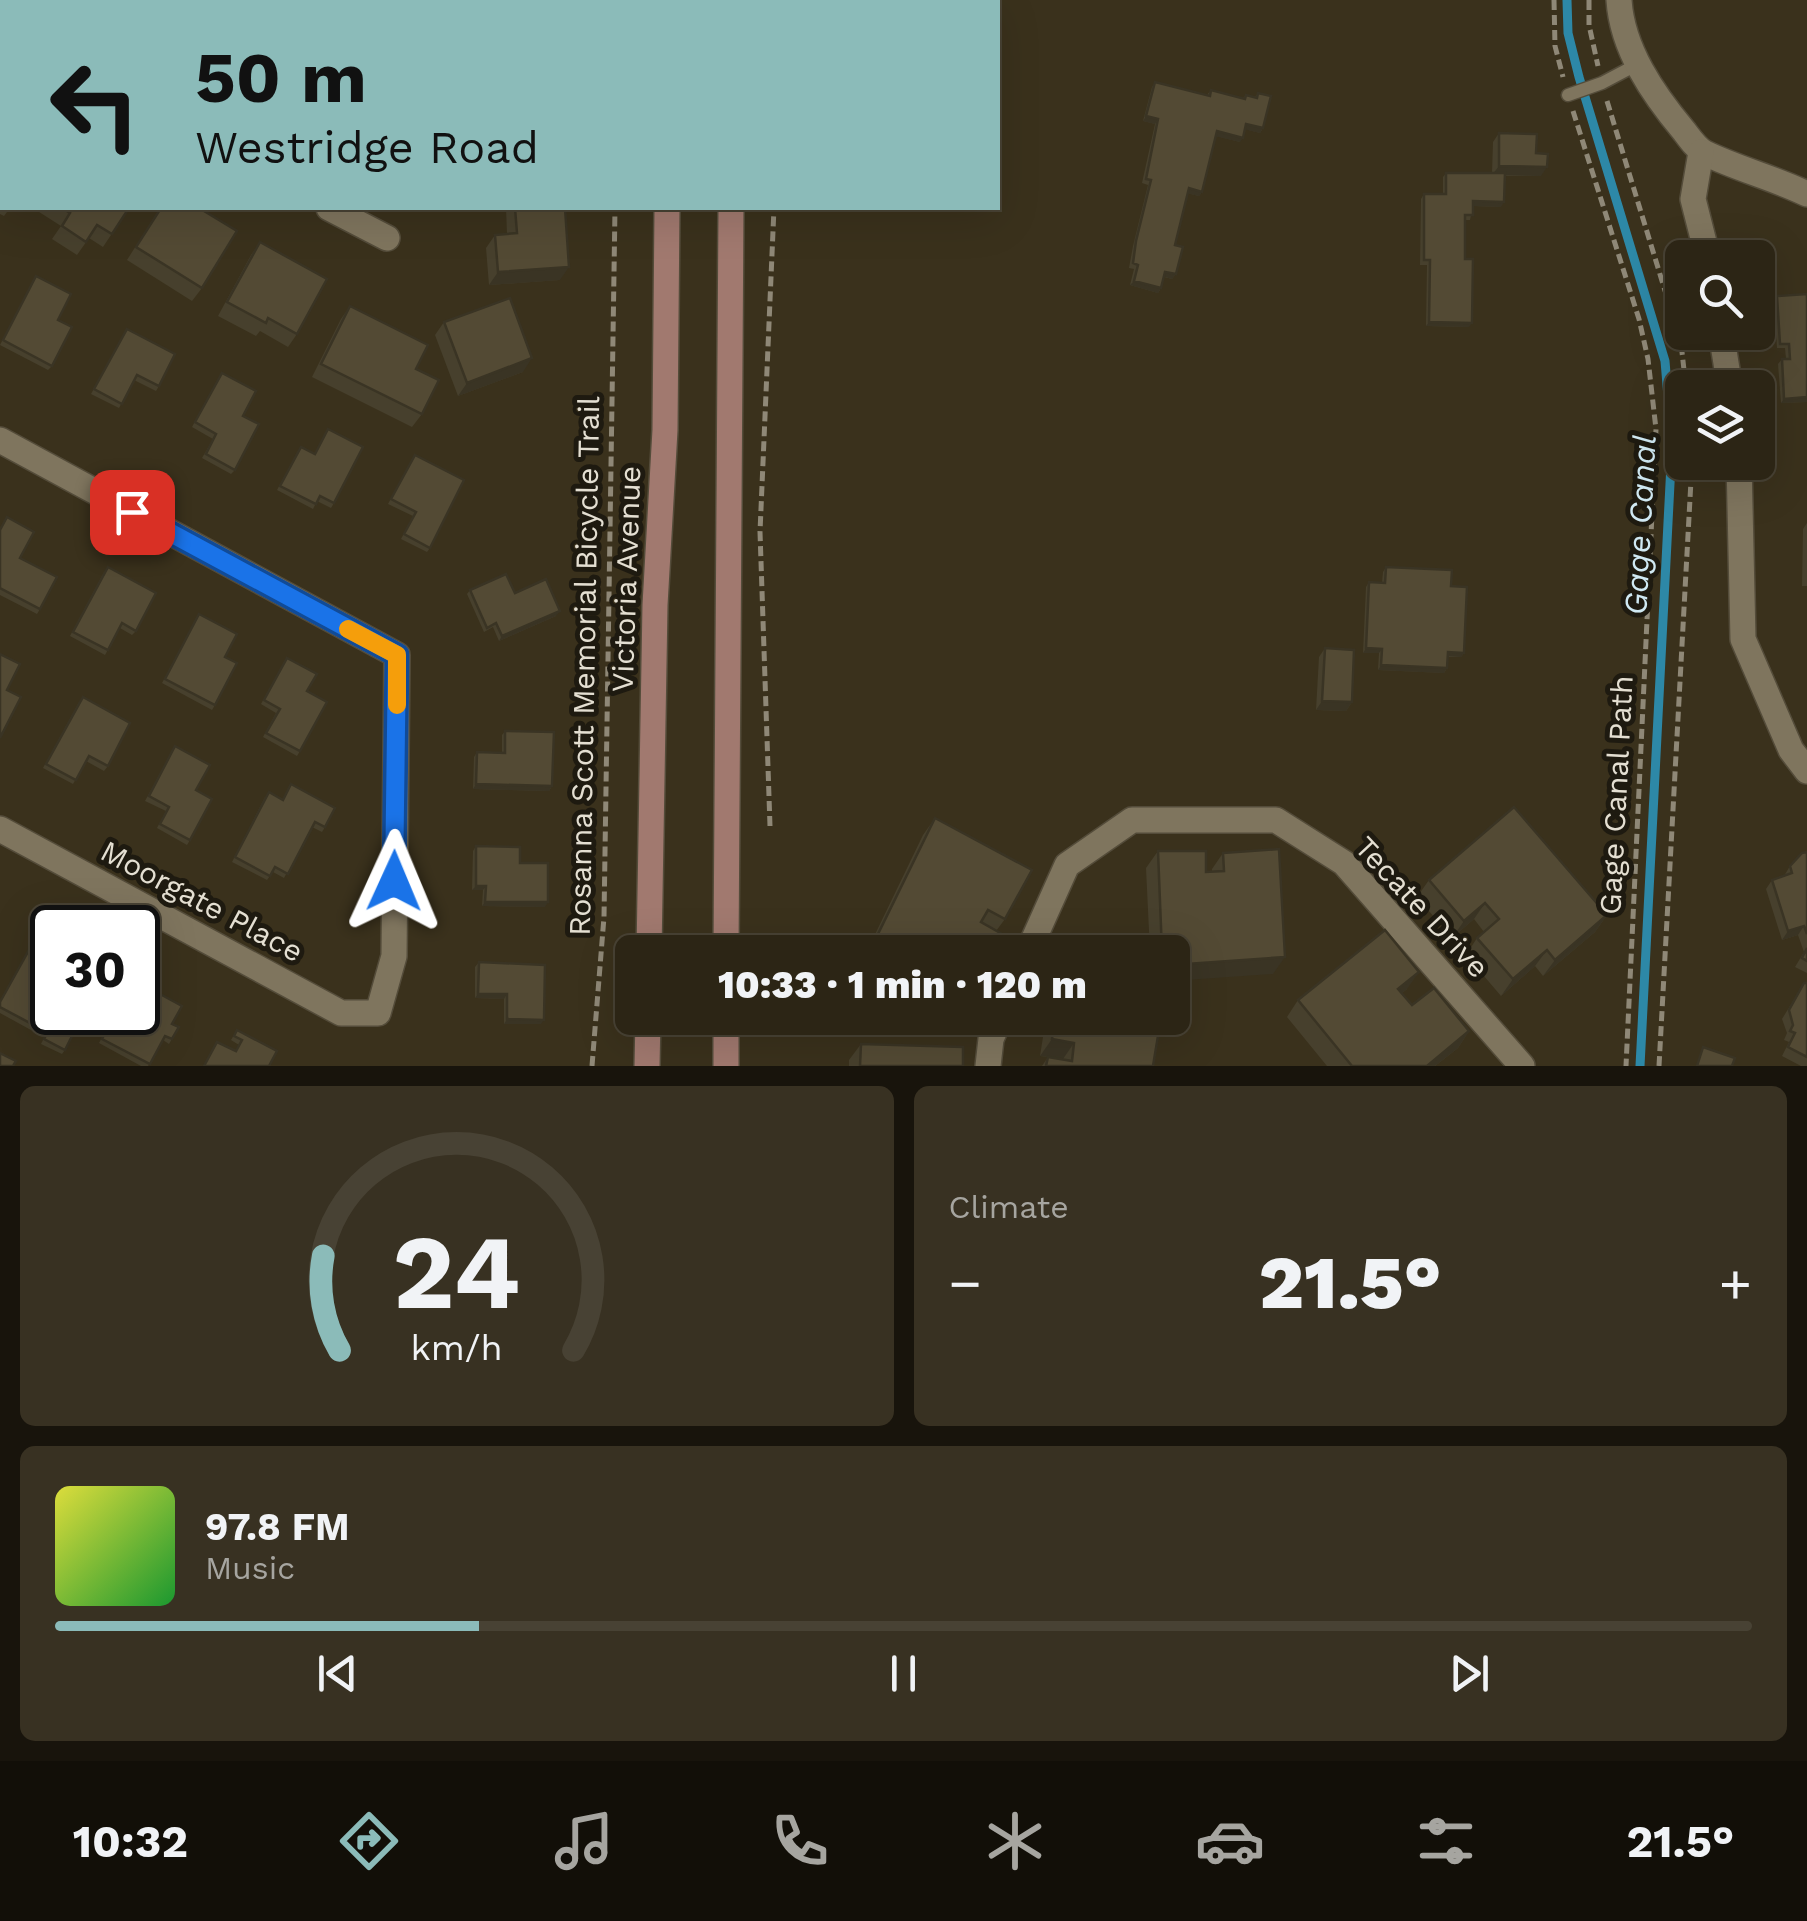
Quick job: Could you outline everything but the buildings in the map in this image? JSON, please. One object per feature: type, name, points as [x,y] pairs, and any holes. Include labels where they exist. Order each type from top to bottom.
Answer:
[{"type":"main road","name":"Victoria Avenue","points":[[649,935],[668,210]]},
{"type":"main road","points":[[726,935],[731,210]]},
{"type":"main road","points":[[646,1066],[647,1035]]},
{"type":"main road","points":[[726,1035],[726,1066]]},
{"type":"street","points":[[1619,0],[1620,22],[1638,64],[1662,104],[1701,152],[1807,194]]},
{"type":"street","points":[[1701,152],[1694,198],[1704,240]]},
{"type":"street","points":[[333,210],[387,238]]},
{"type":"street","name":"Moorgate Place","points":[[0,440],[397,655],[394,956],[378,1013],[341,1013],[1,830]]},
{"type":"street","points":[[1739,480],[1743,639],[1791,750],[1807,771]]},
{"type":"street","name":"Tecate Drive","points":[[1036,935],[1067,865],[1132,820],[1276,820],[1344,863],[1522,1066]]},
{"type":"street","points":[[988,1066],[992,1035]]},
{"type":"lane","points":[[1568,95],[1598,85],[1638,64]]},
{"type":"path","name":"Gage Canal Path","points":[[1554,0],[1555,46],[1639,320],[1656,429],[1626,1066]]},
{"type":"path","points":[[1589,0],[1598,85],[1680,343],[1684,370]]},
{"type":"path","name":"Rosanna Scott Memorial Bicycle Trail","points":[[592,1066],[604,917],[615,210]]},
{"type":"path","points":[[770,826],[760,532],[774,210]]},
{"type":"path","name":"Gage Canal Path","points":[[1659,1066],[1691,480]]},
{"type":"waterway","name":"Gage Canal","points":[[1567,0],[1568,33],[1579,77],[1665,361],[1672,445],[1640,1066]]},
{"type":"slow traffic","points":[[348,629],[397,655],[397,705]]},
{"type":"route","points":[[132,512],[397,655],[394,881]]}]
